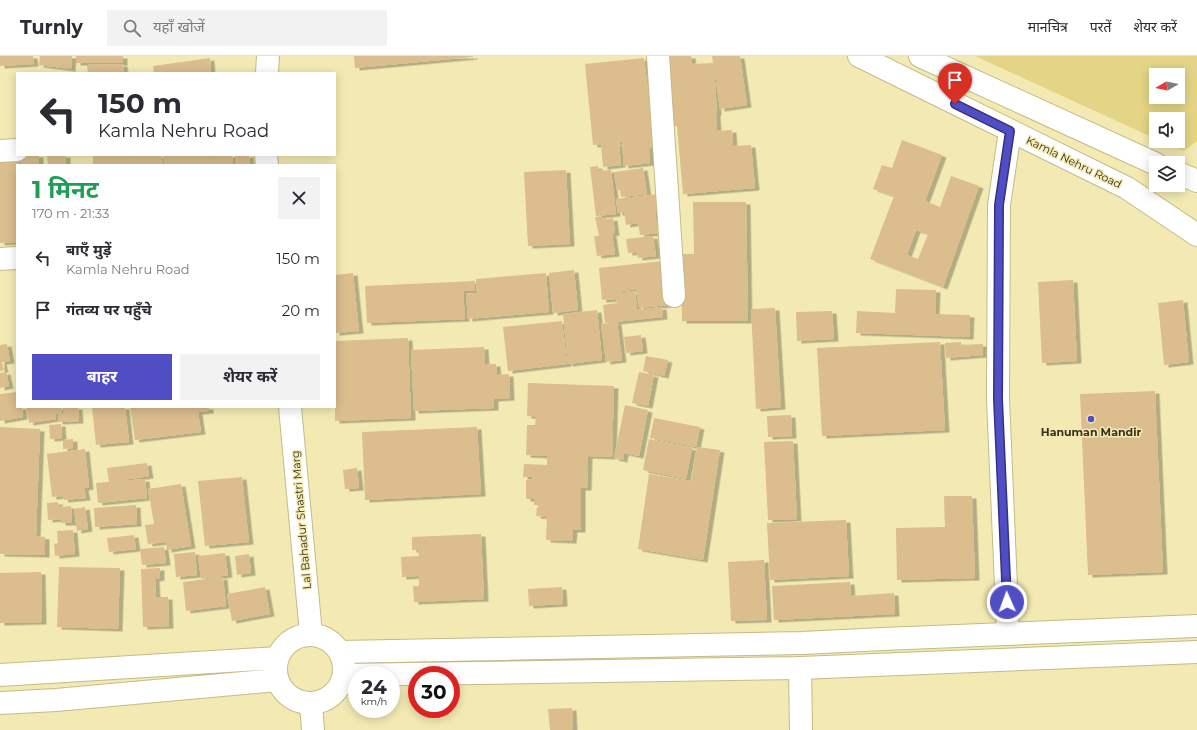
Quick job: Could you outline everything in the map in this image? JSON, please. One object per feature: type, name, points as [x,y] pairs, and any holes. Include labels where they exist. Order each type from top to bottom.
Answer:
[{"type":"street","points":[[267,72],[268,56]]},
{"type":"street","points":[[658,56],[674,296]]},
{"type":"street","name":"Kamla Nehru Road","points":[[859,56],[1127,188],[1197,235]]},
{"type":"street","points":[[920,56],[1149,161]]},
{"type":"street","points":[[1008,634],[998,399],[999,213],[1010,131]]},
{"type":"street","points":[[0,151],[16,150]]},
{"type":"street","points":[[1185,176],[1197,181]]},
{"type":"street","points":[[0,259],[16,258]]},
{"type":"street","name":"Lal Bahadur Shastri Marg","points":[[290,408],[311,634]]},
{"type":"street","points":[[340,652],[802,643],[1197,626]]},
{"type":"street","points":[[311,634],[323,636],[333,642],[340,652],[344,663],[344,675],[340,686],[333,695],[323,701],[311,704],[301,702],[291,697],[283,690],[278,680],[276,669],[282,648],[290,640],[311,634]]},
{"type":"street","points":[[344,675],[800,668],[1197,652]]},
{"type":"street","points":[[0,675],[278,658]]},
{"type":"street","points":[[800,668],[801,730]]},
{"type":"street","points":[[0,703],[56,700],[278,680]]},
{"type":"street","points":[[311,704],[313,730]]},
{"type":"shaded area","points":[[975,56],[1197,56],[1197,141],[1184,151],[1177,148],[1185,148],[1185,112],[1149,112],[1149,136]]},
{"type":"building","points":[[0,56],[33,56],[34,64],[0,66]]},
{"type":"building","points":[[40,56],[72,56],[71,69],[39,65]]},
{"type":"building","points":[[76,56],[123,56],[123,63],[76,63]]},
{"type":"building","points":[[354,56],[473,56],[473,57],[355,68]]},
{"type":"building","points":[[667,56],[691,56],[692,64],[713,63],[712,56],[740,56],[747,105],[720,109],[714,66],[717,131],[732,130],[733,146],[751,145],[755,188],[683,194],[677,126],[673,126]]},
{"type":"building","points":[[210,58],[211,72],[154,72],[153,66]]},
{"type":"building","points":[[644,58],[649,99],[656,99],[654,148],[649,148],[650,163],[624,166],[622,142],[593,145],[585,64]]},
{"type":"building","points":[[123,64],[124,72],[88,72],[87,65]]},
{"type":"building","points":[[902,140],[942,155],[925,201],[940,207],[951,176],[979,186],[943,287],[870,259],[894,196],[873,189],[882,165],[892,168]],"holes":[[[916,230],[928,234],[918,259],[907,255]]]},
{"type":"building","points":[[619,143],[621,165],[603,167],[601,145]]},
{"type":"building","points":[[21,156],[39,156],[39,164],[21,164]]},
{"type":"building","points":[[47,156],[66,156],[66,164],[48,164]]},
{"type":"building","points":[[93,156],[131,156],[131,164],[93,164]]},
{"type":"building","points":[[131,156],[161,156],[163,164],[132,164]]},
{"type":"building","points":[[163,156],[232,156],[233,164],[210,164],[209,159],[165,164]]},
{"type":"building","points":[[235,156],[249,156],[250,164],[236,164]]},
{"type":"building","points":[[18,159],[19,164],[16,164],[16,242],[0,243],[0,160]]},
{"type":"building","points":[[209,160],[210,164],[171,164]]},
{"type":"building","points":[[598,166],[598,171],[611,170],[616,214],[596,216],[590,167]]},
{"type":"building","points":[[643,168],[647,194],[621,197],[620,190],[617,190],[614,172]]},
{"type":"building","points":[[566,170],[570,244],[528,246],[524,172]]},
{"type":"building","points":[[659,194],[661,212],[655,212],[658,233],[640,235],[638,223],[626,225],[624,212],[618,213],[616,199]]},
{"type":"building","points":[[693,202],[746,202],[748,321],[682,321],[681,254],[694,254]]},
{"type":"building","points":[[602,216],[602,220],[613,218],[615,233],[599,236],[595,217]]},
{"type":"building","points":[[612,234],[615,254],[597,256],[594,236]]},
{"type":"building","points":[[653,236],[656,256],[638,258],[637,252],[628,253],[626,239]]},
{"type":"building","points":[[662,261],[667,305],[639,308],[636,289],[616,292],[616,299],[602,300],[599,268]]},
{"type":"building","points":[[574,270],[578,310],[553,313],[549,273]]},
{"type":"building","points":[[353,273],[359,331],[336,333],[336,275]]},
{"type":"building","points":[[546,273],[549,312],[468,319],[466,294],[477,293],[476,279]]},
{"type":"building","points":[[1073,280],[1077,361],[1042,363],[1038,282]]},
{"type":"building","points":[[475,281],[475,291],[463,291],[465,319],[367,323],[365,286]]},
{"type":"building","points":[[896,289],[936,290],[935,314],[970,315],[969,337],[856,333],[857,311],[895,313]]},
{"type":"building","points":[[635,291],[637,310],[662,307],[663,317],[605,323],[603,305],[617,303],[616,293]]},
{"type":"building","points":[[1183,300],[1189,362],[1164,365],[1158,303]]},
{"type":"building","points":[[775,308],[781,407],[756,409],[751,309]]},
{"type":"building","points":[[597,310],[602,360],[568,364],[563,314]]},
{"type":"building","points":[[832,311],[834,339],[797,341],[796,312]]},
{"type":"building","points":[[562,321],[567,364],[508,371],[503,327]]},
{"type":"building","points":[[617,322],[622,360],[606,362],[601,324]]},
{"type":"building","points":[[641,335],[643,351],[626,353],[624,337]]},
{"type":"building","points":[[408,338],[411,418],[335,421],[336,341]]},
{"type":"building","points":[[940,342],[945,430],[822,436],[817,348]]},
{"type":"building","points":[[961,342],[961,345],[983,344],[983,355],[946,358],[945,343]]},
{"type":"building","points":[[7,344],[10,361],[2,362],[4,370],[0,371],[0,345]]},
{"type":"building","points":[[484,347],[485,364],[496,364],[497,375],[509,374],[510,398],[494,399],[494,408],[414,411],[411,350]]},
{"type":"building","points":[[646,356],[668,360],[664,376],[643,371]]},
{"type":"building","points":[[6,372],[9,386],[0,388],[0,373]]},
{"type":"building","points":[[639,372],[654,375],[648,406],[632,403]]},
{"type":"building","points":[[528,383],[614,386],[612,457],[588,456],[587,488],[581,488],[581,530],[573,530],[572,541],[546,540],[547,517],[536,516],[537,507],[539,508],[539,505],[534,505],[534,499],[526,499],[526,480],[532,480],[532,477],[523,477],[524,464],[547,465],[547,456],[526,455],[527,425],[535,425],[536,417],[527,416]]},
{"type":"building","points":[[1155,391],[1163,572],[1088,575],[1080,394]]},
{"type":"building","points":[[16,392],[16,408],[22,408],[23,417],[0,421],[0,394]]},
{"type":"building","points":[[625,405],[648,410],[639,456],[624,453],[623,460],[614,458]]},
{"type":"building","points":[[26,408],[61,408],[62,413],[55,414],[56,419],[29,423]]},
{"type":"building","points":[[63,408],[78,408],[79,421],[58,422],[58,415],[63,414]]},
{"type":"building","points":[[92,408],[125,408],[129,442],[96,445]]},
{"type":"building","points":[[130,408],[209,408],[209,411],[198,412],[201,432],[135,440]]},
{"type":"building","points":[[791,415],[792,436],[768,437],[767,416]]},
{"type":"building","points":[[654,418],[700,427],[696,447],[650,438]]},
{"type":"building","points":[[61,424],[62,438],[50,439],[49,425]]},
{"type":"building","points":[[0,427],[40,429],[36,536],[45,537],[45,555],[0,554]]},
{"type":"building","points":[[477,427],[481,494],[365,500],[362,432]]},
{"type":"building","points":[[73,439],[73,448],[63,449],[63,440]]},
{"type":"building","points":[[649,439],[692,448],[686,479],[643,470]]},
{"type":"building","points":[[793,441],[797,519],[768,520],[764,442]]},
{"type":"building","points":[[697,447],[720,450],[703,560],[638,549],[649,474],[691,481]]},
{"type":"building","points":[[85,449],[89,487],[84,488],[86,498],[64,500],[63,496],[52,497],[47,454]]},
{"type":"building","points":[[147,463],[149,476],[109,482],[107,468]]},
{"type":"building","points":[[357,468],[359,488],[345,489],[343,470]]},
{"type":"building","points":[[242,477],[249,542],[205,546],[198,481]]},
{"type":"building","points":[[145,479],[147,498],[98,503],[96,483]]},
{"type":"building","points":[[181,484],[191,546],[167,550],[166,542],[148,544],[145,525],[154,524],[148,489]]},
{"type":"building","points":[[944,496],[972,496],[975,578],[897,580],[896,528],[945,527]]},
{"type":"building","points":[[58,502],[59,507],[71,506],[72,523],[61,523],[61,519],[48,520],[47,503]]},
{"type":"building","points":[[136,505],[137,524],[95,527],[94,508]]},
{"type":"building","points":[[85,507],[88,529],[77,531],[74,509]]},
{"type":"building","points":[[846,520],[849,576],[770,580],[767,523]]},
{"type":"building","points":[[73,530],[75,554],[55,556],[54,544],[58,543],[57,531]]},
{"type":"building","points":[[481,534],[484,599],[414,602],[413,586],[419,586],[419,576],[402,577],[401,557],[419,556],[418,550],[412,550],[412,537]]},
{"type":"building","points":[[134,535],[136,549],[109,552],[107,538]]},
{"type":"building","points":[[164,547],[166,563],[142,565],[140,549]]},
{"type":"building","points":[[195,552],[197,575],[176,577],[174,554]]},
{"type":"building","points":[[225,553],[228,575],[201,579],[198,556]]},
{"type":"building","points":[[249,554],[251,573],[237,575],[235,556]]},
{"type":"building","points":[[764,560],[767,620],[731,621],[728,562]]},
{"type":"building","points":[[59,567],[120,568],[118,629],[57,627]]},
{"type":"building","points":[[160,568],[160,578],[155,579],[156,597],[168,597],[169,626],[143,627],[141,569]]},
{"type":"building","points":[[41,572],[42,622],[0,623],[0,573]]},
{"type":"building","points":[[223,577],[226,606],[186,611],[183,582]]},
{"type":"building","points":[[850,582],[851,596],[894,593],[895,614],[774,620],[772,586]]},
{"type":"building","points":[[265,587],[270,614],[232,621],[227,594]]},
{"type":"building","points":[[562,587],[563,604],[529,606],[528,589]]},
{"type":"building","points":[[572,708],[573,730],[550,730],[548,709]]},
{"type":"place","name":"Hanuman Mandir","points":[[1091,419]]},
{"type":"route","points":[[955,104],[1010,131],[999,205],[998,399],[1007,602]]}]
